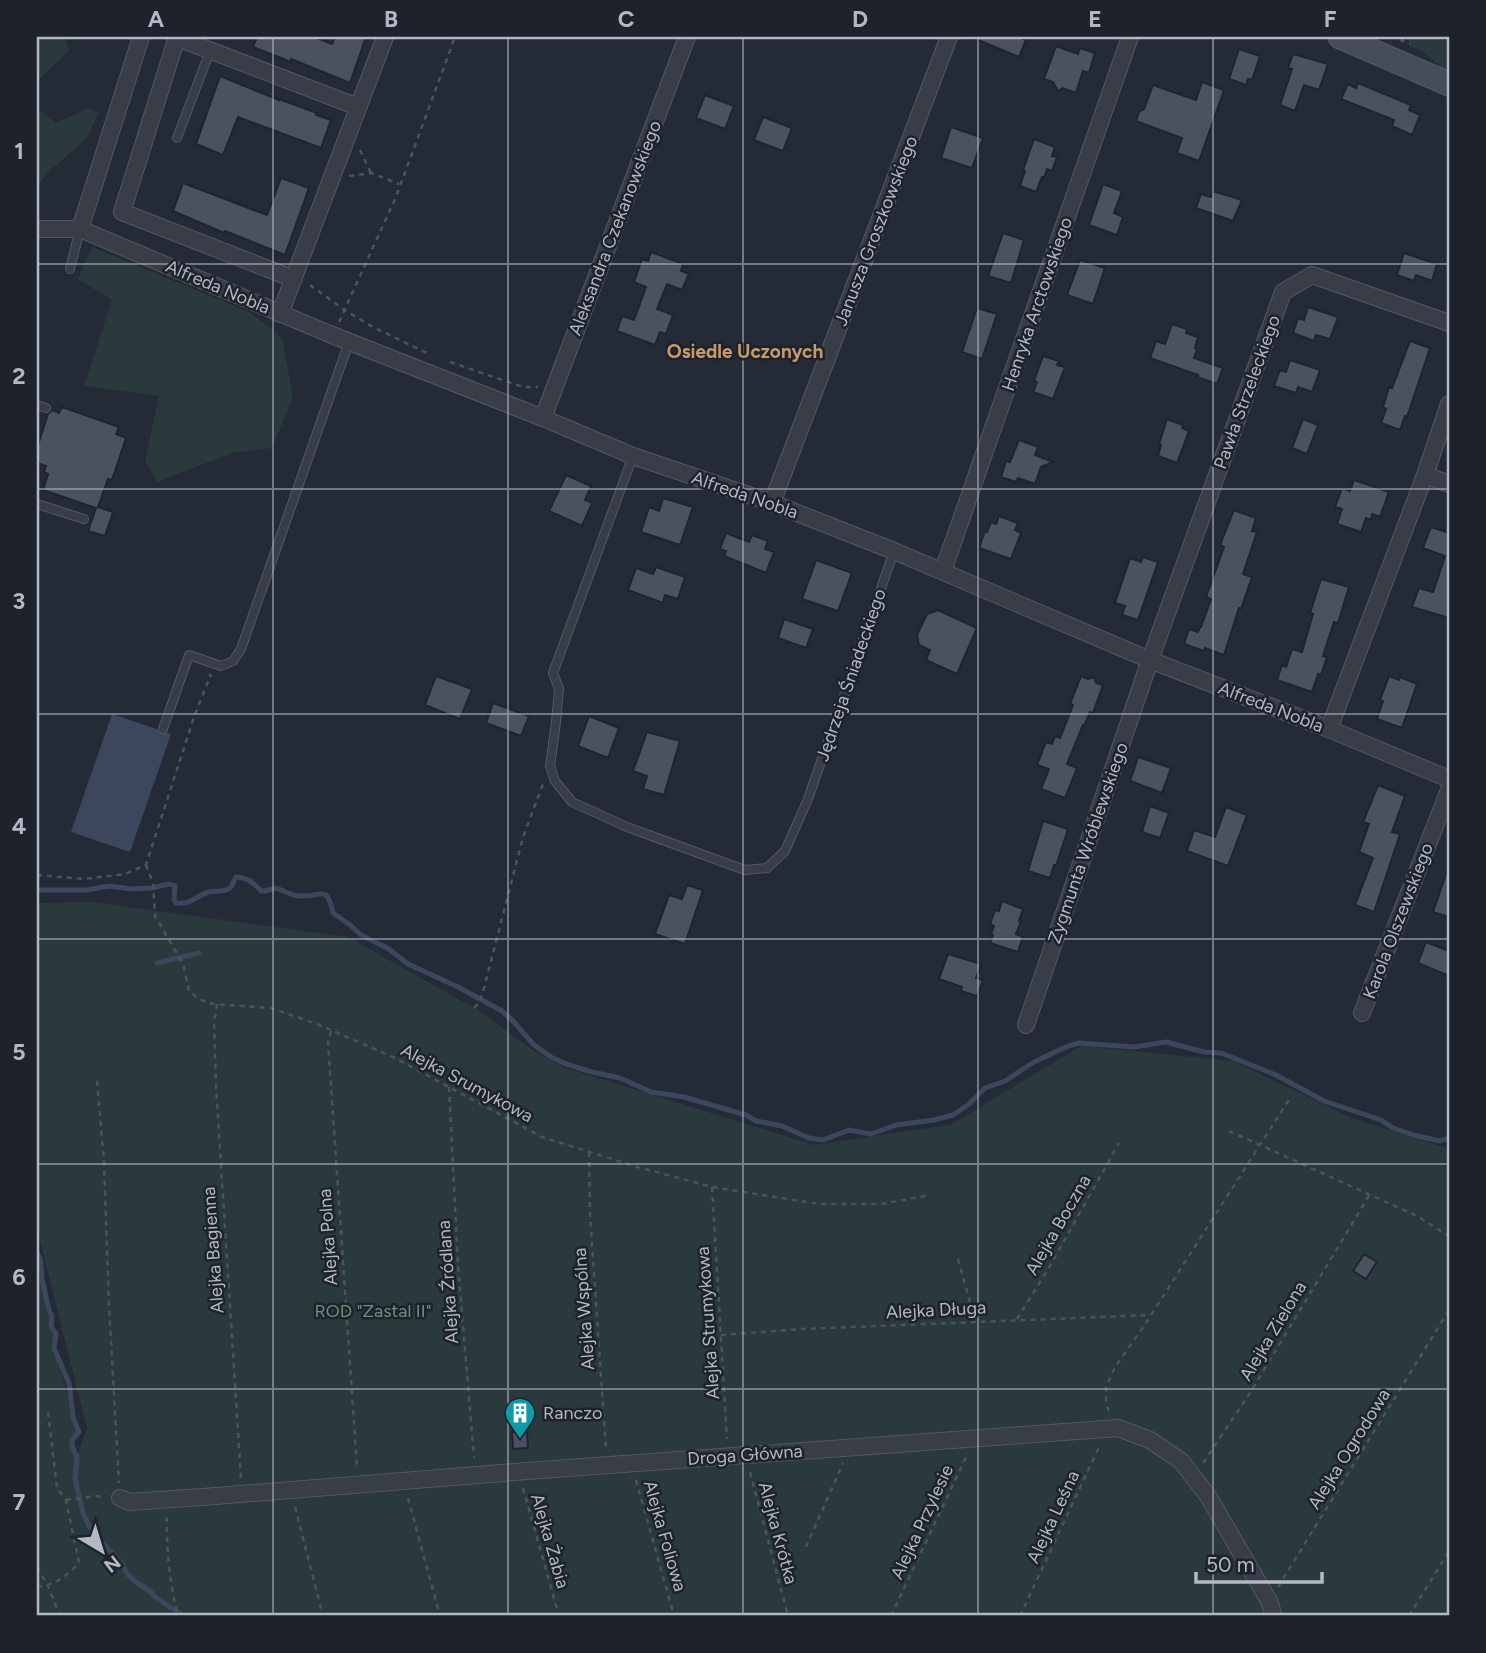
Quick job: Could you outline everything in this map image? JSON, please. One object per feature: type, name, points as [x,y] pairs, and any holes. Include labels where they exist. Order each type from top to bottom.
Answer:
[{"type":"main road","points":[[1340,37],[1449,84]]},
{"type":"street","points":[[80,229],[141,37]]},
{"type":"street","points":[[294,279],[122,212],[176,37],[358,107]]},
{"type":"street","points":[[281,314],[385,37]]},
{"type":"street","name":"Aleksandra Czekanowskiego","points":[[543,418],[687,37]]},
{"type":"street","name":"Janusza Groszkowskiego","points":[[772,503],[949,37]]},
{"type":"street","name":"Henryka Arctowskiego","points":[[943,571],[1130,37]]},
{"type":"street","name":"Alfreda Nobla","points":[[37,229],[80,229],[349,342],[633,456],[772,503],[894,551],[1150,660],[1449,779]]},
{"type":"street","name":"Pawła Strzeleckiego","points":[[1150,660],[1283,292],[1312,275],[1449,323]]},
{"type":"street","points":[[1329,729],[1449,404]]},
{"type":"street","points":[[1425,475],[1449,484]]},
{"type":"street","name":"Zygmunta Wróblewskiego","points":[[1026,1025],[1150,660]]},
{"type":"street","name":"Karola Olszewskiego","points":[[1362,1013],[1449,790]]},
{"type":"street","name":"Droga Główna","points":[[120,1498],[129,1502],[167,1500],[1113,1428],[1150,1440],[1181,1461],[1208,1496],[1272,1609]]},
{"type":"lane","points":[[177,138],[210,51]]},
{"type":"lane","points":[[70,269],[80,229]]},
{"type":"lane","points":[[163,729],[189,655],[221,666],[233,661],[241,649],[349,342]]},
{"type":"lane","points":[[550,766],[559,689],[553,673],[633,456]]},
{"type":"lane","points":[[37,503],[84,519]]},
{"type":"lane","name":"Jędrzeja Śniadeckiego","points":[[550,766],[555,781],[572,802],[628,827],[745,870],[767,867],[785,851],[808,799],[894,551]]},
{"type":"path","points":[[332,335],[346,311],[401,185],[455,37]]},
{"type":"path","points":[[348,136],[357,144],[370,173],[401,185]]},
{"type":"path","points":[[294,279],[313,286],[373,327],[438,358]]},
{"type":"path","points":[[450,362],[523,387],[555,387]]},
{"type":"path","points":[[215,664],[194,717],[146,865],[153,883],[155,916],[183,964],[189,991],[199,999],[215,1004]]},
{"type":"path","points":[[474,1008],[480,1003],[523,837],[550,766]]},
{"type":"path","points":[[37,875],[83,879],[125,874],[146,865]]},
{"type":"path","name":"Alejka Srumykowa","points":[[215,1004],[271,1008],[331,1030],[395,1058],[542,1137],[712,1187],[819,1204],[882,1204],[930,1195]]},
{"type":"path","name":"Alejka Bagienna","points":[[215,1004],[216,1087],[242,1494]]},
{"type":"path","name":"Alejka Polna","points":[[331,1030],[328,1042],[358,1485]]},
{"type":"path","points":[[66,1500],[96,1496],[120,1498],[104,1162],[97,1081]]},
{"type":"path","name":"Alejka Źródlana","points":[[449,1087],[459,1279],[475,1475]]},
{"type":"path","points":[[1113,1428],[1106,1404],[1106,1387],[1115,1367],[1290,1098]]},
{"type":"path","points":[[1228,1131],[1417,1216],[1449,1237]]},
{"type":"path","name":"Alejka Boczna","points":[[1017,1319],[1119,1143]]},
{"type":"path","name":"Alejka Wspólna","points":[[589,1152],[592,1242],[607,1465]]},
{"type":"path","name":"Alejka Strumykowa","points":[[712,1187],[728,1456]]},
{"type":"path","name":"Alejka Zielona","points":[[1194,1478],[1250,1392],[1370,1195]]},
{"type":"path","points":[[958,1259],[975,1321]]},
{"type":"path","name":"Alejka Ogrodowa","points":[[1272,1609],[1449,1310]]},
{"type":"path","name":"Alejka Długa","points":[[721,1335],[1017,1319],[1151,1315]]},
{"type":"path","points":[[37,1587],[48,1586],[68,1575],[79,1563],[66,1500],[57,1488],[48,1412]]},
{"type":"path","name":"Alejka Leśna","points":[[1020,1616],[1113,1428]]},
{"type":"path","name":"Alejka Przylesie","points":[[891,1616],[975,1438]]},
{"type":"path","points":[[806,1547],[850,1448]]},
{"type":"path","name":"Alejka Krótka","points":[[745,1455],[788,1616]]},
{"type":"path","name":"Alejka Foliowa","points":[[632,1463],[674,1616]]},
{"type":"path","name":"Alejka Żabia","points":[[518,1472],[559,1616]]},
{"type":"path","points":[[404,1481],[440,1616]]},
{"type":"path","points":[[290,1490],[323,1616]]},
{"type":"path","points":[[167,1500],[166,1531],[174,1603],[178,1616]]},
{"type":"path","points":[[1409,1616],[1449,1551]]},
{"type":"path","points":[[37,1566],[60,1616]]},
{"type":"green space","points":[[37,37],[69,37],[66,40],[69,51],[37,81]]},
{"type":"green space","points":[[1404,37],[1449,37],[1449,74],[1422,51],[1409,46],[1410,42]]},
{"type":"green space","points":[[37,108],[56,123],[88,108],[98,113],[87,138],[47,173],[37,187]]},
{"type":"green space","points":[[92,247],[251,313],[282,338],[293,397],[272,448],[232,453],[157,482],[145,461],[159,396],[84,386],[112,300],[78,279]]},
{"type":"green space","name":"ROD \"Zastal II\"","points":[[92,902],[348,937],[476,1009],[534,1051],[566,1068],[814,1145],[950,1125],[1081,1046],[1233,1061],[1352,1118],[1449,1149],[1449,1616],[37,1616],[37,1252],[60,1366],[78,1430],[72,1443],[77,1457],[87,1428],[37,1229],[37,903]]},
{"type":"water","points":[[112,714],[171,734],[130,852],[71,832]]},
{"type":"building","points":[[257,37],[314,37],[332,44],[335,37],[366,37],[350,83],[253,47]]},
{"type":"building","points":[[971,37],[1018,37],[1026,40],[1019,57]]},
{"type":"building","points":[[1056,46],[1078,54],[1080,48],[1095,53],[1089,73],[1083,71],[1076,93],[1063,88],[1058,91],[1053,82],[1044,79]]},
{"type":"building","points":[[1239,49],[1260,56],[1252,80],[1248,79],[1246,85],[1229,79]]},
{"type":"building","points":[[1293,54],[1328,64],[1319,90],[1304,85],[1295,111],[1280,105],[1292,69],[1288,68]]},
{"type":"building","points":[[220,76],[331,120],[321,148],[238,117],[223,155],[196,144]]},
{"type":"building","points":[[1202,82],[1224,90],[1199,161],[1177,153],[1182,138],[1136,121],[1139,112],[1144,109],[1153,85],[1196,100]]},
{"type":"building","points":[[1358,83],[1411,105],[1409,110],[1420,115],[1412,135],[1392,126],[1394,120],[1341,99],[1348,84],[1356,88]]},
{"type":"building","points":[[705,95],[734,106],[725,129],[696,118]]},
{"type":"building","points":[[763,117],[792,128],[783,151],[754,140]]},
{"type":"building","points":[[951,127],[983,138],[972,168],[941,158]]},
{"type":"building","points":[[1034,139],[1055,147],[1052,156],[1057,157],[1052,171],[1047,169],[1036,192],[1020,186]]},
{"type":"building","points":[[281,178],[309,188],[285,255],[173,211],[183,183],[267,215]]},
{"type":"building","points":[[1103,184],[1122,191],[1114,213],[1123,217],[1117,235],[1089,225]]},
{"type":"building","points":[[1213,191],[1242,200],[1233,221],[1196,208],[1201,194],[1211,197]]},
{"type":"building","points":[[1003,233],[1024,240],[1011,283],[988,276]]},
{"type":"building","points":[[651,252],[683,264],[681,271],[689,274],[682,290],[667,284],[657,309],[673,315],[666,334],[660,332],[655,345],[617,331],[622,316],[634,320],[646,287],[634,282],[642,259],[648,261]]},
{"type":"building","points":[[1404,253],[1437,264],[1432,281],[1416,275],[1414,281],[1397,275]]},
{"type":"building","points":[[1080,260],[1105,268],[1093,304],[1067,295]]},
{"type":"building","points":[[1308,307],[1338,317],[1330,339],[1316,335],[1314,341],[1293,333],[1298,318],[1304,320]]},
{"type":"building","points":[[977,308],[997,314],[982,359],[962,352]]},
{"type":"building","points":[[1172,324],[1187,329],[1186,333],[1198,337],[1194,358],[1223,368],[1217,384],[1150,358],[1156,341],[1165,344]]},
{"type":"building","points":[[1410,341],[1430,348],[1407,417],[1405,416],[1400,430],[1381,423],[1389,387],[1392,388]]},
{"type":"building","points":[[1043,356],[1059,361],[1057,365],[1065,367],[1053,399],[1033,392]]},
{"type":"building","points":[[1290,360],[1320,370],[1312,392],[1298,387],[1296,393],[1274,386],[1280,370],[1286,372]]},
{"type":"building","points":[[62,407],[119,427],[116,434],[126,438],[112,480],[108,479],[98,507],[113,512],[105,536],[88,531],[96,508],[43,490],[48,474],[44,472],[46,466],[37,463],[37,448],[48,414],[52,410],[59,413]]},
{"type":"building","points":[[1167,419],[1183,425],[1182,428],[1189,431],[1177,463],[1158,456]]},
{"type":"building","points":[[1303,419],[1318,425],[1307,454],[1292,448]]},
{"type":"building","points":[[1019,440],[1038,447],[1035,455],[1053,462],[1041,467],[1035,484],[1018,478],[1016,482],[1001,477],[1006,461],[1010,462]]},
{"type":"building","points":[[566,475],[591,486],[585,500],[592,503],[582,526],[549,511]]},
{"type":"building","points":[[1354,480],[1389,492],[1380,517],[1372,514],[1371,520],[1366,518],[1361,532],[1337,524],[1342,509],[1335,507],[1342,488],[1350,491]]},
{"type":"building","points":[[663,498],[693,507],[680,545],[641,532],[649,507],[659,511]]},
{"type":"building","points":[[1234,510],[1256,518],[1252,531],[1257,532],[1243,574],[1252,577],[1224,655],[1184,644],[1189,629],[1198,632],[1201,627],[1211,599],[1206,597],[1224,547],[1220,545]]},
{"type":"building","points":[[999,516],[1018,523],[1015,530],[1021,533],[1011,559],[979,548],[985,531],[987,532],[991,522],[996,524]]},
{"type":"building","points":[[1431,527],[1449,533],[1449,618],[1412,607],[1419,588],[1433,592],[1445,556],[1423,548]]},
{"type":"building","points":[[726,533],[749,542],[752,535],[768,541],[765,549],[774,552],[766,573],[724,556],[726,551],[720,549]]},
{"type":"building","points":[[1143,557],[1158,562],[1138,620],[1122,615],[1125,606],[1115,603],[1130,558],[1141,562]]},
{"type":"building","points":[[816,560],[852,573],[838,611],[802,599]]},
{"type":"building","points":[[656,567],[685,577],[678,599],[665,595],[663,603],[628,590],[636,568],[653,574]]},
{"type":"building","points":[[1321,579],[1349,587],[1338,623],[1334,622],[1323,656],[1327,657],[1321,675],[1318,674],[1312,692],[1277,680],[1282,665],[1286,667],[1292,649],[1302,652]]},
{"type":"building","points":[[938,610],[977,628],[957,674],[926,660],[930,650],[919,645],[917,635],[927,614]]},
{"type":"building","points":[[784,619],[813,629],[806,648],[778,638]]},
{"type":"building","points":[[436,676],[472,689],[460,719],[425,705]]},
{"type":"building","points":[[1081,676],[1088,679],[1094,677],[1096,683],[1103,685],[1093,713],[1090,712],[1083,725],[1067,764],[1077,768],[1065,798],[1041,789],[1049,769],[1037,765],[1046,742],[1052,744],[1055,736],[1060,738]]},
{"type":"building","points":[[1389,676],[1417,684],[1402,728],[1377,719],[1383,701],[1380,700]]},
{"type":"building","points":[[493,703],[529,716],[521,736],[486,723]]},
{"type":"building","points":[[589,716],[619,728],[608,758],[578,746]]},
{"type":"building","points":[[647,732],[680,741],[664,795],[643,789],[647,776],[633,771]]},
{"type":"building","points":[[1138,757],[1171,768],[1162,793],[1130,781]]},
{"type":"building","points":[[1378,785],[1405,796],[1392,832],[1400,834],[1374,912],[1355,905],[1373,858],[1359,852],[1369,824],[1363,822]]},
{"type":"building","points":[[1150,806],[1169,813],[1160,838],[1142,832]]},
{"type":"building","points":[[1226,807],[1247,815],[1228,866],[1187,851],[1194,830],[1215,837]]},
{"type":"building","points":[[1043,821],[1068,829],[1050,878],[1028,871]]},
{"type":"building","points":[[1449,871],[1449,917],[1433,912]]},
{"type":"building","points":[[687,885],[703,890],[685,944],[655,934],[669,895],[682,899]]},
{"type":"building","points":[[1002,901],[1023,909],[1016,934],[1023,937],[1018,952],[990,943],[994,926],[990,924]]},
{"type":"building","points":[[1426,942],[1449,951],[1449,976],[1418,963]]},
{"type":"building","points":[[948,954],[981,964],[976,978],[983,980],[977,996],[939,979]]},
{"type":"building","points":[[1364,1254],[1377,1262],[1366,1279],[1353,1271]]},
{"type":"building","name":"Ranczo","points":[[527,1431],[528,1448],[513,1449],[512,1432]]},
{"type":"waterway","points":[[37,890],[87,890],[109,886],[132,889],[169,884],[175,886],[176,903],[181,903],[209,892],[229,889],[236,877],[250,881],[261,891],[275,888],[297,896],[323,894],[328,898],[333,913],[361,935],[389,949],[408,964],[502,1011],[534,1045],[551,1057],[592,1072],[620,1078],[651,1092],[684,1097],[746,1115],[756,1121],[782,1126],[809,1138],[823,1140],[849,1130],[871,1134],[896,1125],[953,1115],[985,1088],[1005,1081],[1034,1062],[1079,1043],[1134,1047],[1166,1042],[1204,1052],[1221,1053],[1276,1075],[1324,1101],[1381,1120],[1393,1128],[1440,1141],[1449,1138]]},
{"type":"waterway","points":[[157,963],[199,953]]},
{"type":"waterway","points":[[37,1252],[52,1316],[51,1326],[56,1334],[54,1348],[69,1383],[73,1417],[79,1432],[72,1440],[77,1458],[75,1479],[79,1496]]},
{"type":"waterway","points":[[80,1500],[88,1524],[122,1564],[127,1574],[184,1616]]},
{"type":"place","name":"Ranczo","points":[[520,1440]]},
{"type":"district","name":"Osiedle Uczonych","points":[[745,351]]}]
